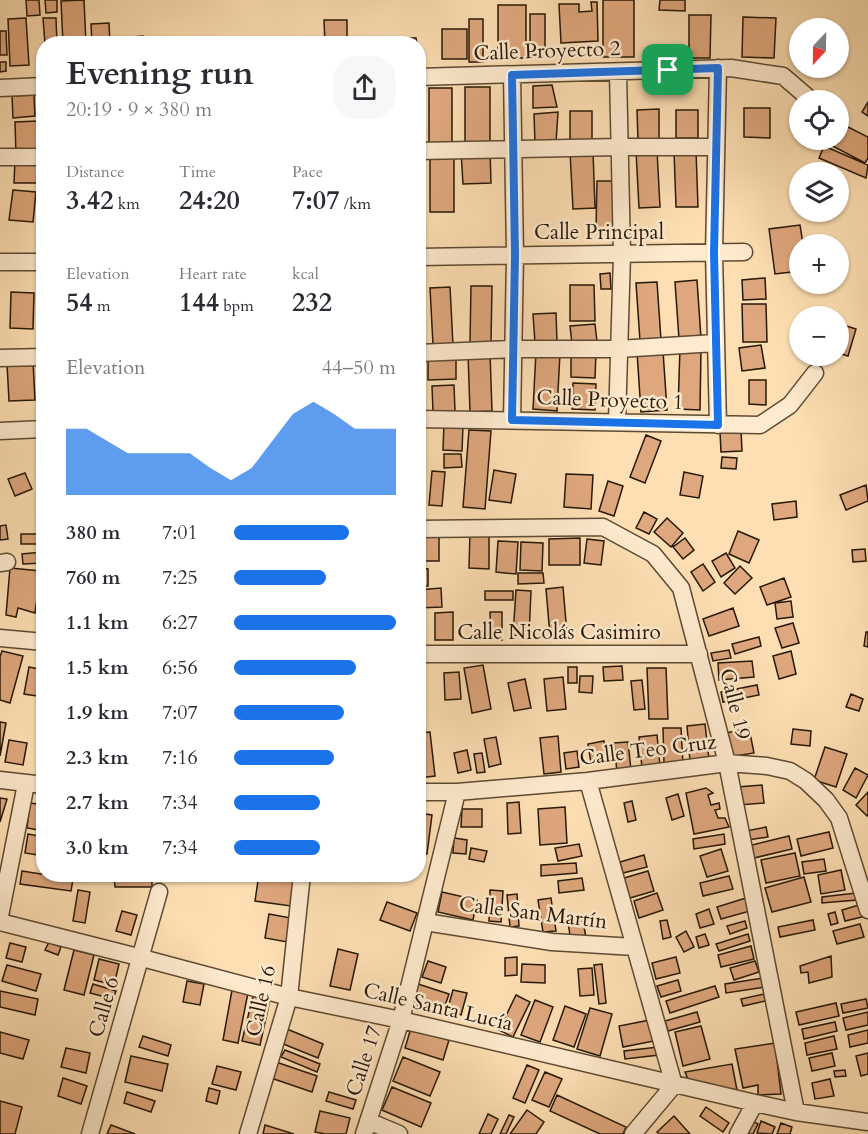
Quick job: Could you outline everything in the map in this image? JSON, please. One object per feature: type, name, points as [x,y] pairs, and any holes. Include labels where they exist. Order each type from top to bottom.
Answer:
[{"type":"street","points":[[718,68],[714,253],[718,425]]},
{"type":"street","name":"Calle Proyecto 2","points":[[426,77],[731,68],[783,76],[799,90]]},
{"type":"street","points":[[617,422],[622,254],[618,72]]},
{"type":"street","points":[[512,75],[515,255],[512,420]]},
{"type":"street","points":[[0,88],[36,86]]},
{"type":"street","points":[[426,151],[715,147]]},
{"type":"street","points":[[0,157],[36,157]]},
{"type":"street","name":"Calle Principal","points":[[426,257],[744,252]]},
{"type":"street","points":[[0,262],[36,262]]},
{"type":"street","points":[[426,353],[513,349],[618,349],[716,343]]},
{"type":"street","points":[[0,358],[36,357]]},
{"type":"street","name":"Calle Proyecto 1","points":[[426,419],[760,425],[790,405],[815,373]]},
{"type":"street","points":[[0,431],[36,429]]},
{"type":"street","name":"Calle 19","points":[[426,529],[603,527],[653,554],[681,588],[727,763],[796,1112]]},
{"type":"street","points":[[0,638],[36,641]]},
{"type":"street","name":"Calle Nicolás Casimiro","points":[[426,654],[699,654]]},
{"type":"street","name":"Calle Teo Cruz","points":[[426,792],[457,792],[588,781],[727,763],[767,766],[790,771],[806,781],[826,800],[839,818],[868,910]]},
{"type":"street","points":[[0,780],[36,785]]},
{"type":"street","points":[[588,781],[674,1085],[633,1134]]},
{"type":"street","points":[[0,916],[26,784]]},
{"type":"street","name":"Calle 17","points":[[366,1128],[400,1020],[457,792]]},
{"type":"street","name":"Calle 16","points":[[248,1134],[289,998],[301,882]]},
{"type":"street","name":"Calle 6","points":[[90,1134],[159,892]]},
{"type":"street","name":"Calle Santa Lucía","points":[[0,922],[289,998],[400,1020],[796,1112],[868,1122]]},
{"type":"street","name":"Calle San Martín","points":[[425,922],[552,942],[635,947]]},
{"type":"street","points":[[738,1134],[755,1103]]},
{"type":"street","points":[[366,1128],[399,1134]]},
{"type":"building","points":[[26,0],[39,0],[40,15],[27,16]]},
{"type":"building","points":[[45,0],[57,0],[57,12],[46,13]]},
{"type":"building","points":[[84,0],[86,36],[63,36],[61,1]]},
{"type":"building","points":[[603,0],[634,0],[634,57],[603,57]]},
{"type":"building","points":[[660,0],[685,0],[685,11],[659,10]]},
{"type":"building","points":[[591,2],[597,2],[598,41],[561,43],[559,4],[579,4],[579,12],[592,11]]},
{"type":"building","points":[[498,5],[526,5],[526,58],[498,58]]},
{"type":"building","points":[[530,14],[545,14],[545,55],[530,55]]},
{"type":"building","points":[[689,15],[711,15],[710,58],[689,58]]},
{"type":"building","points":[[743,17],[776,18],[774,58],[742,57]]},
{"type":"building","points":[[26,18],[29,65],[10,66],[8,19]]},
{"type":"building","points":[[43,18],[56,18],[57,36],[44,36]]},
{"type":"building","points":[[469,19],[483,19],[483,62],[469,62]]},
{"type":"building","points":[[324,20],[347,20],[347,36],[325,36]]},
{"type":"building","points":[[109,23],[110,36],[92,36],[91,24]]},
{"type":"building","points":[[442,29],[467,29],[467,59],[442,59]]},
{"type":"building","points":[[0,31],[6,31],[7,55],[0,55]]},
{"type":"building","points":[[0,62],[6,62],[6,71],[0,72]]},
{"type":"building","points":[[552,85],[557,107],[533,108],[533,86]]},
{"type":"building","points":[[465,87],[490,87],[490,143],[465,143]]},
{"type":"building","points":[[429,88],[452,88],[452,144],[429,144]]},
{"type":"building","points":[[34,95],[35,116],[13,118],[12,96]]},
{"type":"building","points":[[868,102],[868,116],[862,112]]},
{"type":"building","points":[[744,108],[770,108],[770,138],[744,137]]},
{"type":"building","points":[[659,109],[659,140],[638,140],[637,110]]},
{"type":"building","points":[[676,110],[698,110],[698,138],[676,138]]},
{"type":"building","points":[[570,111],[592,111],[592,142],[570,141]]},
{"type":"building","points":[[558,112],[556,143],[535,143],[534,114]]},
{"type":"building","points":[[36,121],[36,154],[16,156],[15,122]]},
{"type":"building","points":[[849,128],[868,137],[868,158],[865,163],[840,150],[849,150]]},
{"type":"building","points":[[490,150],[491,183],[463,184],[461,151]]},
{"type":"building","points":[[657,150],[660,207],[639,208],[636,151]]},
{"type":"building","points":[[696,150],[698,207],[676,207],[674,151]]},
{"type":"building","points":[[822,150],[833,150],[868,165],[866,178],[849,171],[849,162],[828,162],[819,158]]},
{"type":"building","points":[[593,151],[595,208],[573,209],[570,152]]},
{"type":"building","points":[[430,152],[454,152],[454,212],[430,212]]},
{"type":"building","points":[[15,160],[36,160],[36,183],[14,183]]},
{"type":"building","points":[[597,181],[613,181],[613,229],[596,229]]},
{"type":"building","points":[[13,190],[36,192],[33,222],[9,220]]},
{"type":"building","points":[[800,225],[801,234],[789,234],[789,272],[775,274],[769,229]]},
{"type":"building","points":[[610,273],[611,289],[601,289],[600,274]]},
{"type":"building","points":[[765,278],[766,299],[743,300],[742,280]]},
{"type":"building","points":[[697,280],[701,338],[679,339],[675,282]]},
{"type":"building","points":[[657,282],[661,340],[640,341],[636,283]]},
{"type":"building","points":[[570,285],[594,285],[595,321],[570,321]]},
{"type":"building","points":[[471,286],[492,286],[491,343],[470,343]]},
{"type":"building","points":[[450,287],[453,345],[433,345],[430,288]]},
{"type":"building","points":[[11,292],[34,293],[33,329],[10,328]]},
{"type":"building","points":[[742,304],[766,304],[767,342],[743,342]]},
{"type":"building","points":[[556,313],[557,342],[535,343],[533,314]]},
{"type":"building","points":[[595,324],[597,342],[572,344],[570,326]]},
{"type":"building","points":[[849,327],[856,329],[849,353]]},
{"type":"building","points":[[761,345],[765,368],[742,371],[739,348]]},
{"type":"building","points":[[680,348],[701,349],[700,410],[678,409]]},
{"type":"building","points":[[571,351],[596,352],[595,378],[571,377]]},
{"type":"building","points":[[663,351],[667,410],[641,412],[637,352]]},
{"type":"building","points":[[536,352],[560,353],[557,411],[533,409]]},
{"type":"building","points":[[456,353],[456,379],[428,380],[428,354]]},
{"type":"building","points":[[468,353],[490,353],[492,411],[470,412]]},
{"type":"building","points":[[33,362],[35,400],[9,401],[7,364]]},
{"type":"building","points":[[749,380],[766,380],[766,405],[749,404]]},
{"type":"building","points":[[573,383],[596,384],[595,410],[572,409]]},
{"type":"building","points":[[454,385],[455,411],[433,412],[432,386]]},
{"type":"building","points":[[444,424],[463,425],[462,451],[443,450]]},
{"type":"building","points":[[469,430],[491,431],[485,509],[463,507]]},
{"type":"building","points":[[741,431],[742,451],[721,452],[720,432]]},
{"type":"building","points":[[646,435],[661,441],[645,483],[630,477]]},
{"type":"building","points":[[444,454],[461,454],[462,467],[444,468]]},
{"type":"building","points":[[722,457],[737,458],[736,469],[721,468]]},
{"type":"building","points":[[494,470],[516,474],[511,503],[489,500]]},
{"type":"building","points":[[432,471],[445,472],[442,506],[429,505]]},
{"type":"building","points":[[684,472],[703,476],[699,498],[680,495]]},
{"type":"building","points":[[25,473],[32,489],[15,496],[8,479]]},
{"type":"building","points":[[566,474],[593,475],[591,509],[564,507]]},
{"type":"building","points":[[608,481],[623,486],[614,516],[599,511]]},
{"type":"building","points":[[866,485],[868,501],[846,510],[840,495]]},
{"type":"building","points":[[796,501],[797,517],[774,520],[772,504]]},
{"type":"building","points":[[644,512],[657,519],[649,534],[636,528]]},
{"type":"building","points":[[667,518],[683,533],[671,547],[654,532]]},
{"type":"building","points":[[6,525],[8,539],[0,540],[0,526]]},
{"type":"building","points":[[738,531],[759,540],[749,563],[729,554]]},
{"type":"building","points":[[470,532],[489,533],[489,569],[469,568]]},
{"type":"building","points":[[426,533],[439,533],[439,561],[426,561]]},
{"type":"building","points":[[21,534],[36,534],[36,544],[21,544]]},
{"type":"building","points":[[580,538],[580,565],[549,565],[549,539]]},
{"type":"building","points":[[685,538],[694,550],[683,559],[673,547]]},
{"type":"building","points":[[587,539],[604,541],[601,565],[584,563]]},
{"type":"building","points":[[498,541],[518,542],[516,574],[496,572]]},
{"type":"building","points":[[521,542],[543,543],[542,571],[520,570]]},
{"type":"building","points":[[865,549],[866,561],[853,562],[852,550]]},
{"type":"building","points":[[36,553],[36,563],[23,564],[22,554]]},
{"type":"building","points":[[726,553],[735,568],[721,577],[712,561]]},
{"type":"building","points":[[703,564],[715,582],[703,591],[691,572]]},
{"type":"building","points":[[740,566],[752,578],[735,594],[724,583]]},
{"type":"building","points":[[10,568],[36,571],[35,613],[18,608],[16,617],[6,615]]},
{"type":"building","points":[[426,569],[428,569],[428,586],[426,586]]},
{"type":"building","points":[[518,573],[543,573],[544,583],[518,584]]},
{"type":"building","points":[[784,578],[791,597],[767,605],[760,587]]},
{"type":"building","points":[[563,587],[567,634],[550,636],[546,589]]},
{"type":"building","points":[[441,588],[442,607],[426,608],[426,589]]},
{"type":"building","points":[[516,590],[531,591],[529,636],[513,635]]},
{"type":"building","points":[[485,591],[513,591],[513,600],[485,600]]},
{"type":"building","points":[[791,601],[793,617],[777,619],[775,603]]},
{"type":"building","points":[[733,608],[739,626],[709,636],[703,619]]},
{"type":"building","points":[[453,612],[453,640],[435,640],[435,613]]},
{"type":"building","points":[[490,612],[502,612],[502,640],[491,640]]},
{"type":"building","points":[[793,623],[799,643],[782,648],[775,628]]},
{"type":"building","points":[[866,632],[868,632],[868,647],[864,646]]},
{"type":"building","points":[[759,637],[761,646],[735,654],[732,644]]},
{"type":"building","points":[[729,650],[731,658],[713,661],[711,653]]},
{"type":"building","points":[[2,651],[23,656],[10,703],[0,700]]},
{"type":"building","points":[[791,651],[796,674],[779,679],[773,656]]},
{"type":"building","points":[[752,661],[754,677],[719,680],[718,663]]},
{"type":"building","points":[[483,665],[491,709],[472,713],[464,668]]},
{"type":"building","points":[[622,666],[623,680],[604,681],[603,667]]},
{"type":"building","points":[[29,667],[36,668],[36,696],[24,694]]},
{"type":"building","points":[[568,667],[577,667],[577,683],[568,683]]},
{"type":"building","points":[[647,668],[666,668],[668,719],[649,719]]},
{"type":"building","points":[[459,672],[461,699],[445,700],[444,673]]},
{"type":"building","points":[[580,676],[593,676],[592,693],[579,692]]},
{"type":"building","points":[[563,677],[566,709],[547,711],[544,679]]},
{"type":"building","points":[[525,679],[531,708],[514,711],[508,683]]},
{"type":"building","points":[[642,680],[645,709],[634,710],[631,681]]},
{"type":"building","points":[[757,685],[759,695],[723,702],[721,692]]},
{"type":"building","points":[[851,694],[863,699],[859,711],[846,707]]},
{"type":"building","points":[[0,722],[6,723],[0,756]]},
{"type":"building","points":[[705,724],[709,759],[690,761],[687,726]]},
{"type":"building","points":[[663,728],[681,728],[683,764],[664,764]]},
{"type":"building","points":[[749,728],[754,753],[730,757],[726,733]]},
{"type":"building","points":[[793,729],[811,731],[810,746],[791,744]]},
{"type":"building","points":[[426,732],[430,732],[435,776],[426,777]]},
{"type":"building","points":[[657,735],[660,766],[642,768],[639,737]]},
{"type":"building","points":[[558,736],[561,772],[544,774],[540,738]]},
{"type":"building","points":[[496,737],[501,764],[489,767],[484,739]]},
{"type":"building","points":[[9,740],[27,743],[23,765],[5,762]]},
{"type":"building","points":[[604,741],[607,760],[591,763],[588,744]]},
{"type":"building","points":[[628,742],[631,770],[617,772],[614,743]]},
{"type":"building","points":[[825,747],[847,754],[836,787],[814,780]]},
{"type":"building","points":[[467,750],[471,770],[458,773],[454,753]]},
{"type":"building","points":[[577,751],[579,767],[566,769],[564,753]]},
{"type":"building","points":[[482,753],[485,772],[477,773],[474,754]]},
{"type":"building","points":[[855,768],[868,775],[856,798],[843,790]]},
{"type":"building","points":[[762,785],[764,803],[739,805],[737,787]]},
{"type":"building","points":[[706,788],[713,793],[708,795],[711,805],[719,803],[720,809],[715,810],[718,818],[725,818],[729,827],[694,834],[686,793]]},
{"type":"building","points":[[868,792],[868,815],[867,816],[856,805]]},
{"type":"building","points":[[678,794],[684,816],[672,820],[666,798]]},
{"type":"building","points":[[0,798],[7,799],[0,822]]},
{"type":"building","points":[[632,801],[636,820],[628,822],[624,803]]},
{"type":"building","points":[[519,802],[521,833],[508,834],[507,803]]},
{"type":"building","points":[[30,803],[36,804],[36,830],[27,828]]},
{"type":"building","points":[[565,807],[567,843],[540,845],[538,809]]},
{"type":"building","points":[[462,809],[482,809],[482,827],[461,827]]},
{"type":"building","points":[[426,814],[432,815],[426,854]]},
{"type":"building","points":[[766,827],[768,837],[748,840],[746,831]]},
{"type":"building","points":[[829,832],[833,848],[801,856],[797,839]]},
{"type":"building","points":[[28,834],[36,836],[36,855],[25,853]]},
{"type":"building","points":[[724,834],[725,844],[694,849],[693,839]]},
{"type":"building","points":[[789,836],[792,849],[754,858],[752,845]]},
{"type":"building","points":[[454,838],[467,840],[466,854],[453,853]]},
{"type":"building","points":[[579,844],[582,856],[558,861],[555,848]]},
{"type":"building","points":[[471,848],[487,851],[484,862],[469,859]]},
{"type":"building","points":[[721,849],[728,871],[707,877],[700,856]]},
{"type":"building","points":[[795,853],[800,876],[766,883],[761,860]]},
{"type":"building","points":[[644,855],[647,867],[623,873],[620,862]]},
{"type":"building","points":[[824,859],[826,871],[804,874],[802,862]]},
{"type":"building","points":[[576,863],[577,873],[541,876],[541,865]]},
{"type":"building","points":[[841,870],[845,890],[821,894],[818,875]]},
{"type":"building","points":[[22,871],[36,873],[36,882],[72,882],[71,891],[20,884]]},
{"type":"building","points":[[648,871],[654,891],[630,898],[624,878]]},
{"type":"building","points":[[729,876],[733,889],[703,896],[700,883]]},
{"type":"building","points":[[804,877],[811,902],[772,912],[765,888]]},
{"type":"building","points":[[582,878],[584,890],[559,893],[558,881]]},
{"type":"building","points":[[115,882],[152,882],[152,887],[115,887]]},
{"type":"building","points":[[258,882],[295,882],[291,906],[255,901]]},
{"type":"building","points":[[78,890],[90,892],[85,923],[73,921]]},
{"type":"building","points":[[490,890],[503,891],[501,922],[489,921]]},
{"type":"building","points":[[442,892],[477,900],[473,920],[438,912]]},
{"type":"building","points":[[657,893],[663,910],[639,918],[634,901]]},
{"type":"building","points":[[856,893],[857,900],[822,903],[822,897]]},
{"type":"building","points":[[517,894],[519,926],[510,927],[507,895]]},
{"type":"building","points":[[551,898],[556,931],[543,932],[538,900]]},
{"type":"building","points":[[746,898],[750,911],[721,919],[717,907]]},
{"type":"building","points":[[387,902],[417,913],[410,931],[380,920]]},
{"type":"building","points":[[859,905],[862,917],[845,921],[842,910]]},
{"type":"building","points":[[709,909],[714,924],[700,928],[696,914]]},
{"type":"building","points":[[122,911],[137,915],[131,935],[116,931]]},
{"type":"building","points":[[835,912],[838,923],[831,925],[828,914]]},
{"type":"building","points":[[269,914],[291,918],[287,942],[265,938]]},
{"type":"building","points":[[667,920],[671,937],[663,939],[660,921]]},
{"type":"building","points":[[813,920],[815,930],[780,937],[778,927]]},
{"type":"building","points":[[583,921],[586,938],[571,941],[568,923]]},
{"type":"building","points":[[745,921],[747,928],[730,934],[727,926]]},
{"type":"building","points":[[860,924],[864,937],[837,944],[833,931]]},
{"type":"building","points":[[686,931],[694,947],[684,952],[676,937]]},
{"type":"building","points":[[705,934],[709,945],[699,948],[696,937]]},
{"type":"building","points":[[748,934],[750,941],[719,951],[716,944]]},
{"type":"building","points":[[49,942],[61,947],[58,955],[45,950]]},
{"type":"building","points":[[10,943],[26,947],[22,962],[6,958]]},
{"type":"building","points":[[751,946],[754,959],[721,967],[718,955]]},
{"type":"building","points":[[338,949],[358,954],[350,990],[330,986]]},
{"type":"building","points":[[74,950],[94,955],[84,995],[64,990]]},
{"type":"building","points":[[831,956],[832,977],[809,983],[808,972],[801,973],[800,966]]},
{"type":"building","points":[[517,957],[517,975],[505,976],[505,958]]},
{"type":"building","points":[[676,957],[680,973],[656,979],[652,963]]},
{"type":"building","points":[[99,959],[119,964],[114,985],[94,980]]},
{"type":"building","points":[[428,961],[446,967],[441,983],[422,977]]},
{"type":"building","points":[[755,961],[759,972],[734,980],[730,968]]},
{"type":"building","points":[[522,964],[545,965],[545,983],[521,982]]},
{"type":"building","points":[[602,964],[606,1003],[599,1004],[594,965]]},
{"type":"building","points":[[7,965],[41,974],[36,991],[2,981]]},
{"type":"building","points":[[592,968],[594,995],[580,996],[578,969]]},
{"type":"building","points":[[763,978],[765,987],[726,993],[725,984]]},
{"type":"building","points":[[678,980],[681,991],[661,997],[657,986]]},
{"type":"building","points":[[187,981],[204,984],[200,1005],[183,1002]]},
{"type":"building","points":[[415,983],[449,994],[442,1014],[409,1003]]},
{"type":"building","points":[[93,984],[116,991],[113,999],[90,993]]},
{"type":"building","points":[[715,986],[719,997],[670,1013],[666,1001]]},
{"type":"building","points":[[232,990],[248,993],[238,1043],[223,1040]]},
{"type":"building","points":[[453,990],[467,993],[461,1015],[447,1011]]},
{"type":"building","points":[[0,991],[38,999],[35,1015],[0,1007]]},
{"type":"building","points":[[764,994],[765,1001],[743,1006],[741,999]]},
{"type":"building","points":[[516,995],[530,1002],[513,1037],[499,1030]]},
{"type":"building","points":[[253,996],[270,1000],[260,1045],[242,1041]]},
{"type":"building","points":[[866,999],[868,1008],[843,1013],[841,1004]]},
{"type":"building","points":[[535,1000],[553,1007],[540,1042],[521,1035]]},
{"type":"building","points":[[836,1003],[839,1016],[799,1025],[796,1012]]},
{"type":"building","points":[[565,1006],[586,1014],[574,1047],[553,1040]]},
{"type":"building","points":[[590,1008],[612,1014],[600,1056],[577,1049]]},
{"type":"building","points":[[697,1012],[700,1022],[668,1031],[665,1021]]},
{"type":"building","points":[[868,1012],[868,1025],[846,1030],[843,1018]]},
{"type":"building","points":[[650,1020],[654,1041],[623,1047],[619,1026]]},
{"type":"building","points":[[835,1022],[837,1031],[804,1039],[802,1029]]},
{"type":"building","points":[[701,1026],[710,1059],[683,1066],[675,1032]]},
{"type":"building","points":[[411,1028],[449,1040],[443,1060],[405,1048]]},
{"type":"building","points":[[287,1029],[323,1044],[318,1058],[281,1043]]},
{"type":"building","points":[[868,1030],[868,1043],[850,1047],[848,1035]]},
{"type":"building","points":[[0,1032],[29,1040],[23,1059],[0,1053]]},
{"type":"building","points":[[143,1036],[171,1045],[168,1056],[139,1047]]},
{"type":"building","points":[[834,1036],[837,1049],[807,1055],[805,1043]]},
{"type":"building","points":[[775,1043],[781,1094],[758,1095],[758,1085],[743,1088],[735,1049]]},
{"type":"building","points":[[658,1047],[659,1055],[625,1059],[624,1051]]},
{"type":"building","points":[[66,1048],[90,1053],[86,1073],[61,1067]]},
{"type":"building","points":[[285,1050],[320,1064],[317,1072],[281,1057]]},
{"type":"building","points":[[832,1053],[835,1066],[812,1071],[809,1058]]},
{"type":"building","points":[[868,1053],[868,1074],[861,1076],[856,1056]]},
{"type":"building","points":[[131,1056],[168,1064],[162,1091],[125,1082]]},
{"type":"building","points":[[403,1057],[440,1072],[430,1096],[393,1081]]},
{"type":"building","points":[[276,1062],[317,1076],[312,1092],[271,1078]]},
{"type":"building","points":[[732,1064],[737,1090],[689,1082],[685,1072]]},
{"type":"building","points":[[527,1065],[539,1070],[525,1103],[513,1098]]},
{"type":"building","points":[[217,1066],[241,1072],[236,1090],[212,1084]]},
{"type":"building","points":[[845,1070],[846,1076],[835,1077],[834,1071]]},
{"type":"building","points":[[545,1072],[562,1079],[549,1107],[532,1100]]},
{"type":"building","points":[[63,1078],[87,1086],[81,1104],[58,1096]]},
{"type":"building","points":[[830,1079],[834,1096],[815,1099],[812,1083]]},
{"type":"building","points":[[392,1087],[431,1103],[421,1127],[382,1110]]},
{"type":"building","points":[[209,1088],[220,1091],[217,1104],[206,1101]]},
{"type":"building","points":[[127,1092],[155,1101],[151,1112],[124,1103]]},
{"type":"building","points":[[329,1092],[356,1100],[353,1109],[326,1101]]},
{"type":"building","points":[[557,1095],[626,1127],[623,1134],[600,1134],[550,1111]]},
{"type":"building","points":[[0,1101],[22,1107],[15,1134],[0,1134]]},
{"type":"building","points":[[706,1107],[729,1123],[723,1132],[700,1116]]},
{"type":"building","points":[[527,1110],[544,1122],[536,1134],[510,1134]]},
{"type":"building","points":[[320,1111],[350,1118],[346,1134],[315,1132]]},
{"type":"building","points":[[488,1114],[498,1119],[491,1134],[479,1134]]},
{"type":"building","points":[[509,1115],[514,1117],[506,1134],[500,1134]]},
{"type":"building","points":[[674,1116],[690,1134],[659,1134],[657,1132]]},
{"type":"building","points":[[749,1119],[758,1124],[753,1134],[742,1134]]},
{"type":"building","points":[[761,1121],[775,1127],[772,1134],[757,1133]]},
{"type":"building","points":[[781,1123],[792,1127],[790,1134],[777,1134]]},
{"type":"building","points":[[111,1125],[135,1134],[107,1134]]},
{"type":"building","points":[[265,1125],[294,1134],[263,1134]]},
{"type":"route","points":[[718,68],[714,253],[718,425],[512,420],[515,255],[512,75],[668,70],[718,68]]}]
